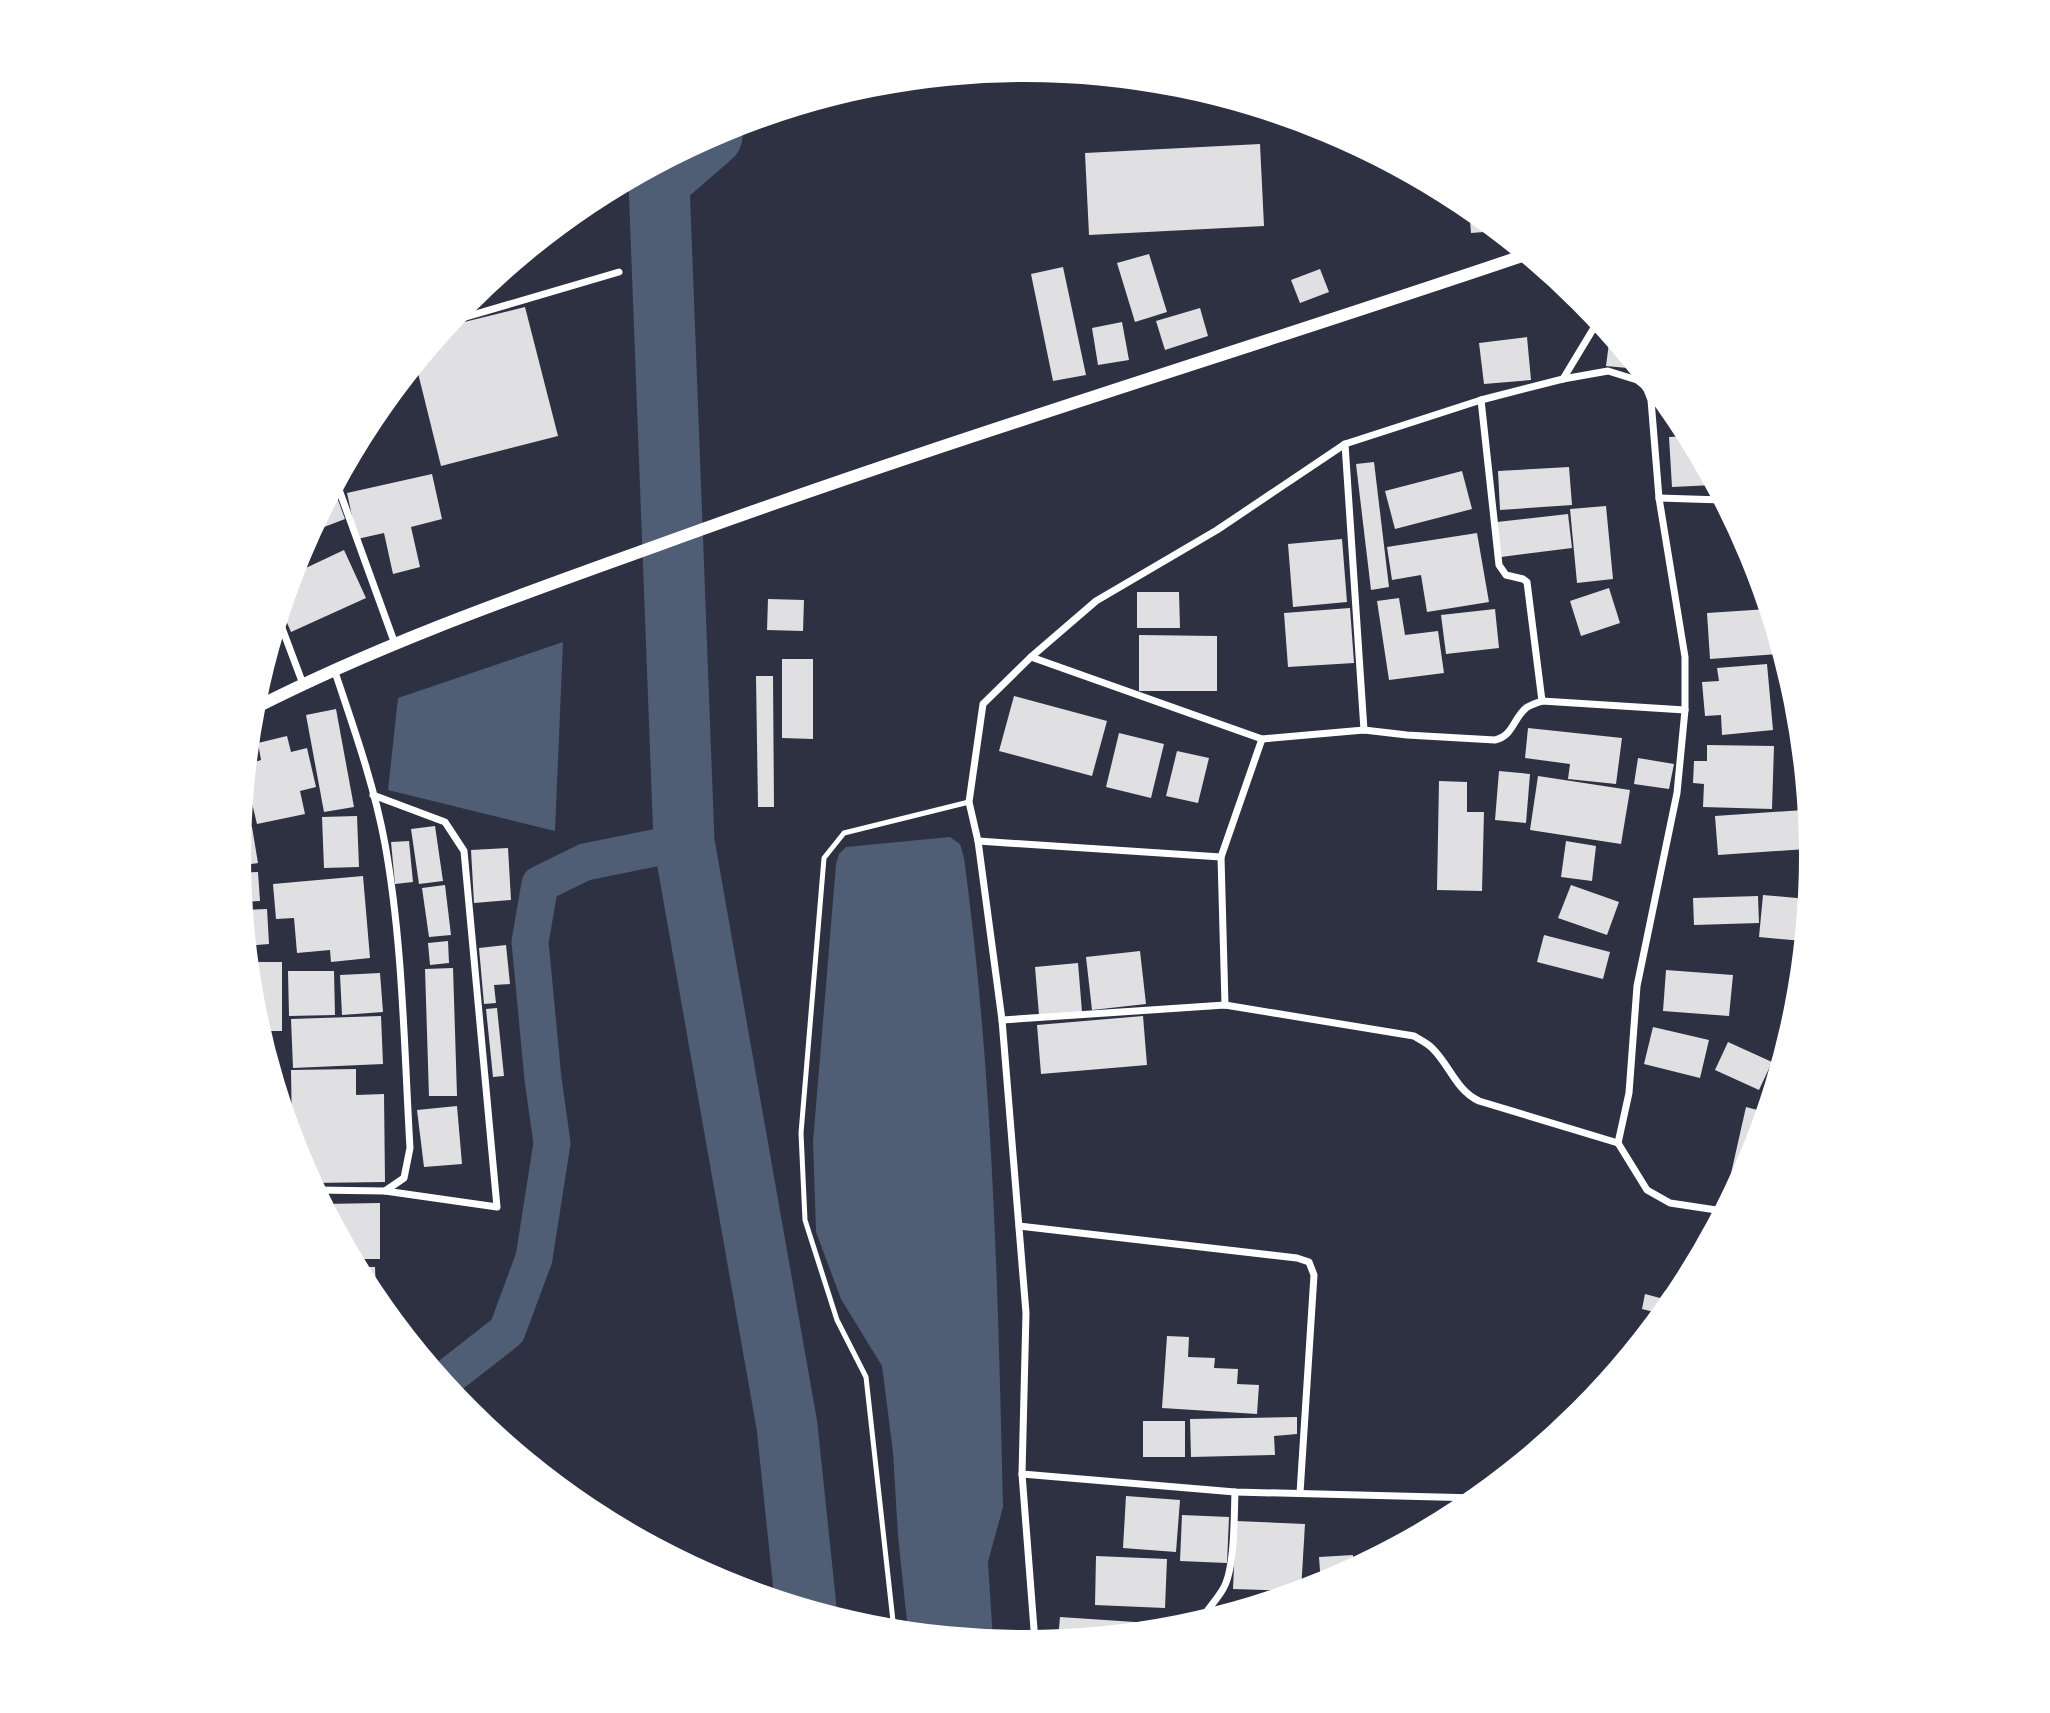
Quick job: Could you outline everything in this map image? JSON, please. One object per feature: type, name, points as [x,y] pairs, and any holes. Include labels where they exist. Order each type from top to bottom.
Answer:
[{"type":"street","points":[[267,702],[334,669],[482,609],[770,504],[1515,257]]},
{"type":"street","points":[[472,315],[619,272]]},
{"type":"street","points":[[1563,379],[1592,330]]},
{"type":"street","points":[[1034,1631],[1023,1474],[1026,1313],[1002,1020],[978,841],[969,802],[983,704],[1031,657],[1096,601],[1217,530],[1345,444],[1481,400],[1563,379],[1608,371],[1624,374],[1636,381]]},
{"type":"street","points":[[1481,400],[1499,565],[1506,575],[1527,582],[1542,701]]},
{"type":"street","points":[[1618,1143],[1629,1093],[1637,986],[1678,793],[1685,710],[1685,657],[1659,498],[1651,402]]},
{"type":"street","points":[[1345,444],[1364,730]]},
{"type":"street","points":[[341,495],[396,645]]},
{"type":"street","points":[[1659,498],[1712,500]]},
{"type":"street","points":[[284,633],[303,684]]},
{"type":"street","points":[[1031,657],[1262,739],[1364,730],[1495,740],[1509,733],[1527,707],[1542,701],[1685,710]]},
{"type":"street","points":[[334,669],[373,794],[396,915],[410,1148],[404,1178],[385,1191]]},
{"type":"street","points":[[1225,1005],[1221,857],[1262,739]]},
{"type":"street","points":[[327,1190],[385,1191],[497,1207],[464,851],[445,822],[373,794]]},
{"type":"street","points":[[978,841],[1221,857]]},
{"type":"street","points":[[1002,1020],[1225,1005],[1413,1036],[1433,1048],[1469,1096],[1618,1143],[1647,1190],[1670,1203],[1714,1209]]},
{"type":"street","points":[[1019,1226],[1297,1258],[1309,1262],[1314,1275],[1300,1493]]},
{"type":"street","points":[[1023,1474],[1235,1492],[1459,1497]]},
{"type":"street","points":[[1208,1608],[1223,1589],[1230,1572],[1235,1492]]},
{"type":"lane","points":[[893,1619],[866,1377],[837,1320],[805,1220],[801,1133],[824,858],[844,833],[969,802]]},
{"type":"water","points":[[563,642],[555,831],[388,790],[398,698]]},
{"type":"water","points":[[950,837],[960,844],[964,858],[988,1100],[999,1345],[1003,1507],[988,1562],[992,1630],[907,1621],[893,1452],[882,1366],[841,1299],[816,1232],[813,1142],[836,864],[839,854],[846,847]]},
{"type":"building","points":[[1260,144],[1264,226],[1089,235],[1085,153]]},
{"type":"building","points":[[1470,224],[1482,232],[1471,233]]},
{"type":"building","points":[[1149,254],[1167,312],[1135,322],[1117,263]]},
{"type":"building","points":[[1063,267],[1086,375],[1053,381],[1031,274]]},
{"type":"building","points":[[1320,269],[1329,292],[1300,303],[1291,280]]},
{"type":"building","points":[[525,307],[558,436],[441,466],[419,376],[466,322]]},
{"type":"building","points":[[1200,308],[1208,336],[1165,350],[1156,321]]},
{"type":"building","points":[[1122,322],[1129,360],[1098,365],[1092,328]]},
{"type":"building","points":[[1527,337],[1531,380],[1484,384],[1479,343]]},
{"type":"building","points":[[1608,348],[1625,368],[1606,366]]},
{"type":"building","points":[[1669,437],[1676,437],[1704,485],[1672,487]]},
{"type":"building","points":[[1374,462],[1389,587],[1371,590],[1356,464]]},
{"type":"building","points":[[1569,467],[1572,505],[1500,510],[1498,471]]},
{"type":"building","points":[[1462,471],[1472,509],[1395,529],[1385,491]]},
{"type":"building","points":[[432,474],[442,519],[411,527],[420,567],[393,574],[384,533],[357,539],[347,493]]},
{"type":"building","points":[[338,500],[345,519],[325,527]]},
{"type":"building","points":[[1606,506],[1613,579],[1577,583],[1570,509]]},
{"type":"building","points":[[1568,514],[1572,548],[1501,557],[1497,522]]},
{"type":"building","points":[[1477,533],[1489,602],[1427,612],[1421,575],[1392,580],[1387,547]]},
{"type":"building","points":[[1342,539],[1347,602],[1293,607],[1288,544]]},
{"type":"building","points":[[344,550],[366,598],[291,632],[287,623],[307,567]]},
{"type":"building","points":[[1609,588],[1620,623],[1581,636],[1570,601]]},
{"type":"building","points":[[1137,592],[1179,592],[1180,628],[1137,628]]},
{"type":"building","points":[[1399,598],[1405,635],[1438,631],[1444,673],[1389,680],[1377,601]]},
{"type":"building","points":[[768,599],[804,600],[803,631],[767,630]]},
{"type":"building","points":[[1350,608],[1354,663],[1288,667],[1284,613]]},
{"type":"building","points":[[1495,609],[1499,648],[1446,654],[1441,615]]},
{"type":"building","points":[[1759,610],[1773,654],[1710,659],[1707,613]]},
{"type":"building","points":[[1139,635],[1217,636],[1217,691],[1139,691]]},
{"type":"building","points":[[782,659],[813,659],[813,739],[782,738]]},
{"type":"building","points":[[1767,664],[1773,730],[1722,735],[1721,715],[1705,716],[1702,682],[1719,681],[1717,668]]},
{"type":"building","points":[[756,676],[773,676],[774,807],[758,807]]},
{"type":"building","points":[[1014,696],[1107,721],[1092,776],[999,751]]},
{"type":"building","points":[[336,709],[354,807],[324,812],[306,715]]},
{"type":"building","points":[[1528,728],[1622,738],[1616,784],[1568,779],[1570,764],[1525,758]]},
{"type":"building","points":[[1119,733],[1164,744],[1151,798],[1106,787]]},
{"type":"building","points":[[287,736],[291,752],[307,748],[316,787],[300,791],[305,814],[257,824],[252,804],[256,761],[261,760],[259,743]]},
{"type":"building","points":[[1707,745],[1774,746],[1772,809],[1703,807],[1704,784],[1693,783],[1694,761],[1707,761]]},
{"type":"building","points":[[1177,751],[1209,758],[1198,803],[1166,796]]},
{"type":"building","points":[[1638,758],[1674,764],[1669,789],[1634,784]]},
{"type":"building","points":[[1499,771],[1530,774],[1526,823],[1495,820]]},
{"type":"building","points":[[1538,776],[1630,790],[1621,844],[1530,830]]},
{"type":"building","points":[[1439,781],[1467,782],[1467,812],[1484,812],[1482,891],[1437,890]]},
{"type":"building","points":[[1798,810],[1799,849],[1718,855],[1715,816]]},
{"type":"building","points":[[357,816],[359,867],[324,868],[322,817]]},
{"type":"building","points":[[435,826],[443,881],[419,884],[411,829]]},
{"type":"building","points":[[252,827],[258,863],[251,864],[251,856]]},
{"type":"building","points":[[409,841],[413,882],[395,884],[391,842]]},
{"type":"building","points":[[1566,841],[1596,846],[1592,881],[1561,877]]},
{"type":"building","points":[[508,848],[511,900],[474,903],[471,850]]},
{"type":"building","points":[[251,872],[258,872],[260,901],[252,901]]},
{"type":"building","points":[[363,876],[370,958],[331,962],[330,950],[297,953],[294,918],[276,919],[273,884]]},
{"type":"building","points":[[445,885],[451,935],[429,937],[422,888]]},
{"type":"building","points":[[1571,885],[1619,902],[1607,935],[1558,918]]},
{"type":"building","points":[[1763,895],[1798,898],[1795,940],[1759,937]]},
{"type":"building","points":[[1758,896],[1759,923],[1694,925],[1693,898]]},
{"type":"building","points":[[267,909],[269,944],[256,945],[252,910]]},
{"type":"building","points":[[1544,935],[1610,952],[1603,979],[1537,962]]},
{"type":"building","points":[[448,941],[449,963],[430,965],[428,943]]},
{"type":"building","points":[[506,945],[510,984],[494,985],[496,1003],[484,1004],[479,948]]},
{"type":"building","points":[[1140,951],[1146,1004],[1092,1010],[1086,957]]},
{"type":"building","points":[[258,962],[282,962],[282,1031],[271,1031]]},
{"type":"building","points":[[1078,963],[1082,1012],[1039,1015],[1035,967]]},
{"type":"building","points":[[453,968],[457,1096],[429,1096],[425,969]]},
{"type":"building","points":[[1666,970],[1733,975],[1729,1016],[1663,1011]]},
{"type":"building","points":[[288,971],[334,971],[335,1015],[289,1016]]},
{"type":"building","points":[[380,973],[383,1012],[342,1015],[340,975]]},
{"type":"building","points":[[497,1008],[504,1076],[493,1077],[486,1009]]},
{"type":"building","points":[[381,1016],[383,1064],[293,1068],[291,1019]]},
{"type":"building","points":[[1143,1016],[1147,1065],[1041,1074],[1037,1025]]},
{"type":"building","points":[[1653,1027],[1709,1040],[1700,1078],[1644,1064]]},
{"type":"building","points":[[1728,1042],[1772,1062],[1759,1090],[1715,1070]]},
{"type":"building","points":[[356,1069],[356,1095],[384,1094],[385,1182],[324,1183],[292,1103],[291,1070]]},
{"type":"building","points":[[457,1106],[462,1164],[424,1167],[417,1110]]},
{"type":"building","points":[[1746,1107],[1756,1110],[1740,1153],[1731,1172]]},
{"type":"building","points":[[380,1203],[380,1259],[363,1259],[333,1204]]},
{"type":"building","points":[[368,1267],[375,1267],[375,1278]]},
{"type":"building","points":[[1666,1291],[1651,1311],[1642,1309],[1645,1294],[1660,1298]]},
{"type":"building","points":[[1167,1336],[1189,1337],[1188,1357],[1215,1358],[1214,1368],[1238,1369],[1237,1384],[1259,1385],[1257,1414],[1162,1408]]},
{"type":"building","points":[[1297,1417],[1297,1434],[1274,1436],[1275,1455],[1191,1457],[1190,1419]]},
{"type":"building","points":[[1143,1421],[1185,1421],[1185,1457],[1143,1457]]},
{"type":"building","points":[[1126,1496],[1180,1500],[1176,1552],[1123,1548]]},
{"type":"building","points":[[1182,1515],[1229,1517],[1227,1563],[1180,1561]]},
{"type":"building","points":[[1236,1521],[1305,1524],[1302,1579],[1273,1590],[1233,1589]]},
{"type":"building","points":[[1353,1555],[1353,1557],[1320,1572],[1319,1557]]},
{"type":"building","points":[[1096,1556],[1167,1559],[1165,1608],[1095,1605]]},
{"type":"building","points":[[1060,1617],[1137,1622],[1076,1629],[1059,1630]]},
{"type":"waterway","points":[[681,163],[659,182],[684,842],[787,1426],[805,1598]]},
{"type":"waterway","points":[[451,1375],[507,1331],[534,1258],[552,1143],[530,942],[540,884],[585,862],[684,842]]}]
